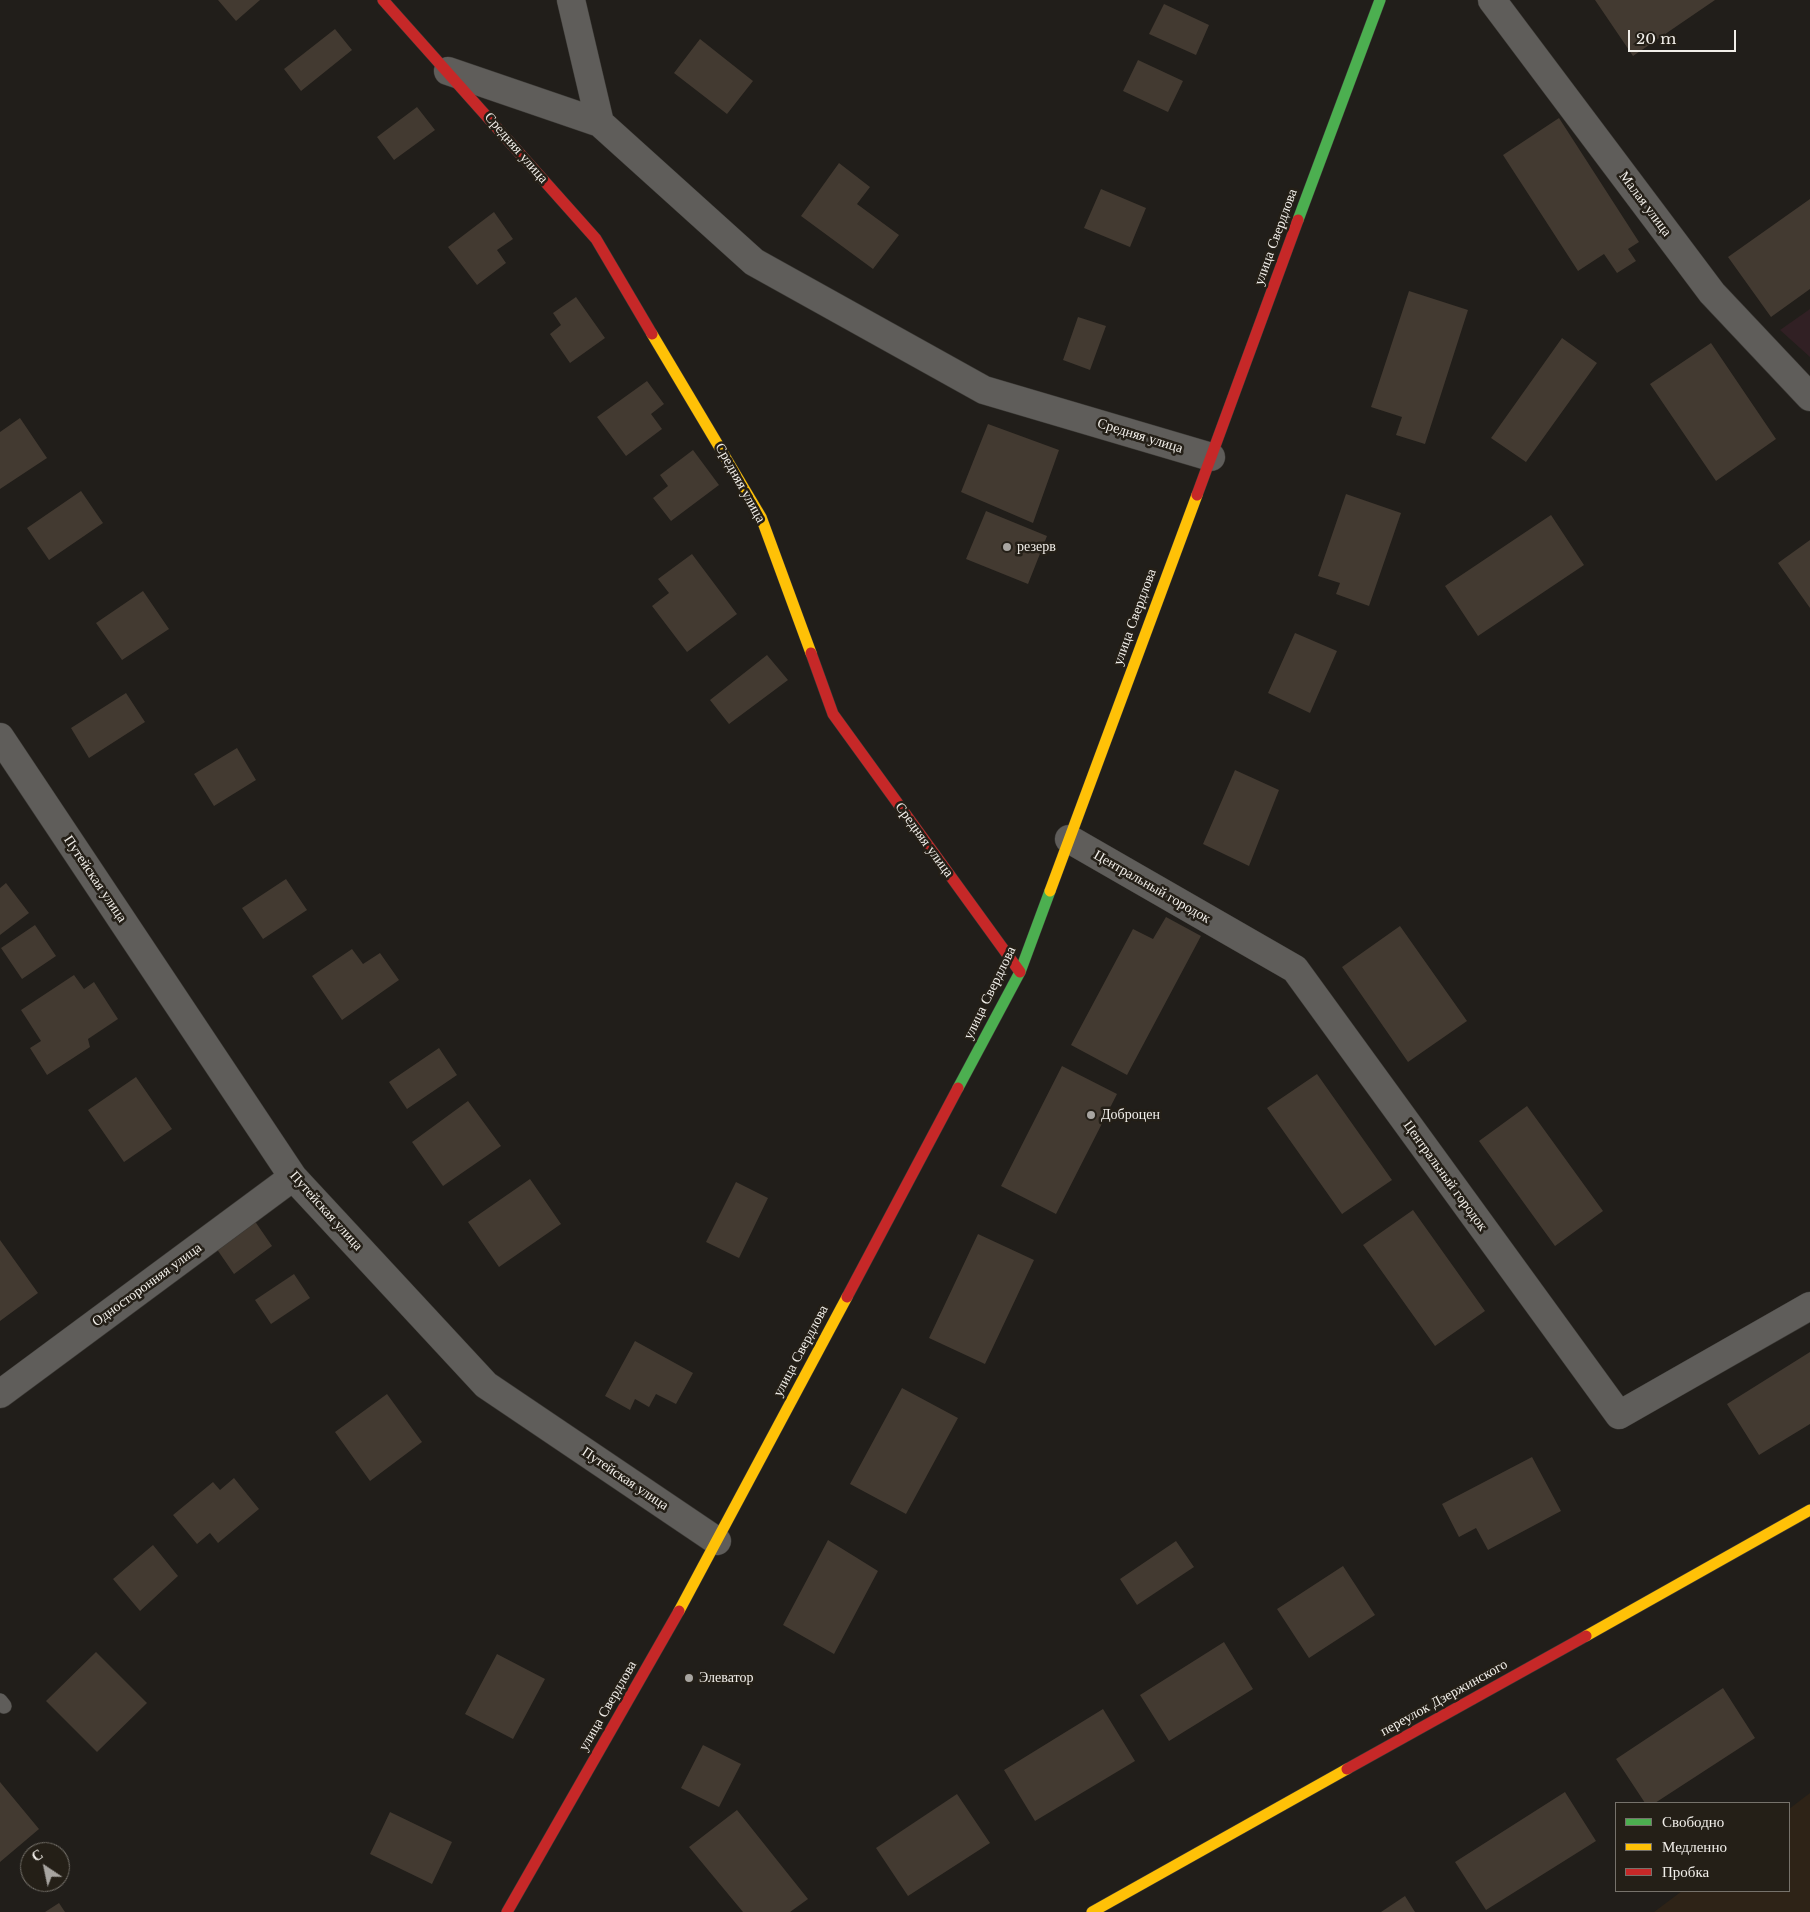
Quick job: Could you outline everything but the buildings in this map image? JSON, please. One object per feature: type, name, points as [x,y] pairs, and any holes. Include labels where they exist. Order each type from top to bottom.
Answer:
[{"type":"main road","name":"Средняя улица","points":[[383,0],[596,239],[761,516],[833,714],[1020,972]]},
{"type":"main road","name":"улица Свердлова","points":[[507,1912],[683,1604],[1020,972],[1380,0]]},
{"type":"main road","name":"переулок Дзержинского","points":[[1092,1912],[1810,1510]]},
{"type":"street","points":[[571,0],[600,123]]},
{"type":"street","name":"Малая улица","points":[[1492,0],[1712,293],[1810,397]]},
{"type":"street","name":"Средняя улица","points":[[448,72],[600,123],[754,262],[984,390],[1211,457]]},
{"type":"street","name":"Путейская улица","points":[[0,737],[293,1177],[486,1385],[717,1541]]},
{"type":"street","name":"Центральный городок","points":[[1069,839],[1295,969],[1619,1415],[1810,1306]]},
{"type":"street","name":"Односторонняя улица","points":[[0,1394],[293,1177]]},
{"type":"shaded area","points":[[1810,309],[1810,357],[1780,330]]},
{"type":"shaded area","points":[[1810,1793],[1810,1912],[1654,1912],[1681,1892],[1790,1892],[1790,1808]]},
{"type":"traffic: fast","points":[[1298,220],[1380,0]]},
{"type":"traffic: fast","points":[[958,1088],[1020,972],[1050,891]]},
{"type":"traffic: slow","points":[[652,334],[761,517],[811,653]]},
{"type":"traffic: slow","points":[[1050,891],[1197,495]]},
{"type":"traffic: slow","points":[[679,1611],[847,1297]]},
{"type":"traffic: slow","points":[[1586,1636],[1810,1510]]},
{"type":"traffic: slow","points":[[1092,1912],[1347,1769]]},
{"type":"traffic: jam","points":[[383,0],[596,239],[652,334]]},
{"type":"traffic: jam","points":[[1197,495],[1298,220]]},
{"type":"traffic: jam","points":[[811,653],[833,714],[1020,972]]},
{"type":"traffic: jam","points":[[847,1297],[958,1088]]},
{"type":"traffic: jam","points":[[507,1912],[679,1611]]},
{"type":"traffic: jam","points":[[1347,1769],[1586,1636]]},
{"type":"place","name":"резерв","points":[[1007,547]]},
{"type":"place","name":"Доброцен","points":[[1091,1115]]},
{"type":"place","name":"Элеватор","points":[[689,1678]]}]
